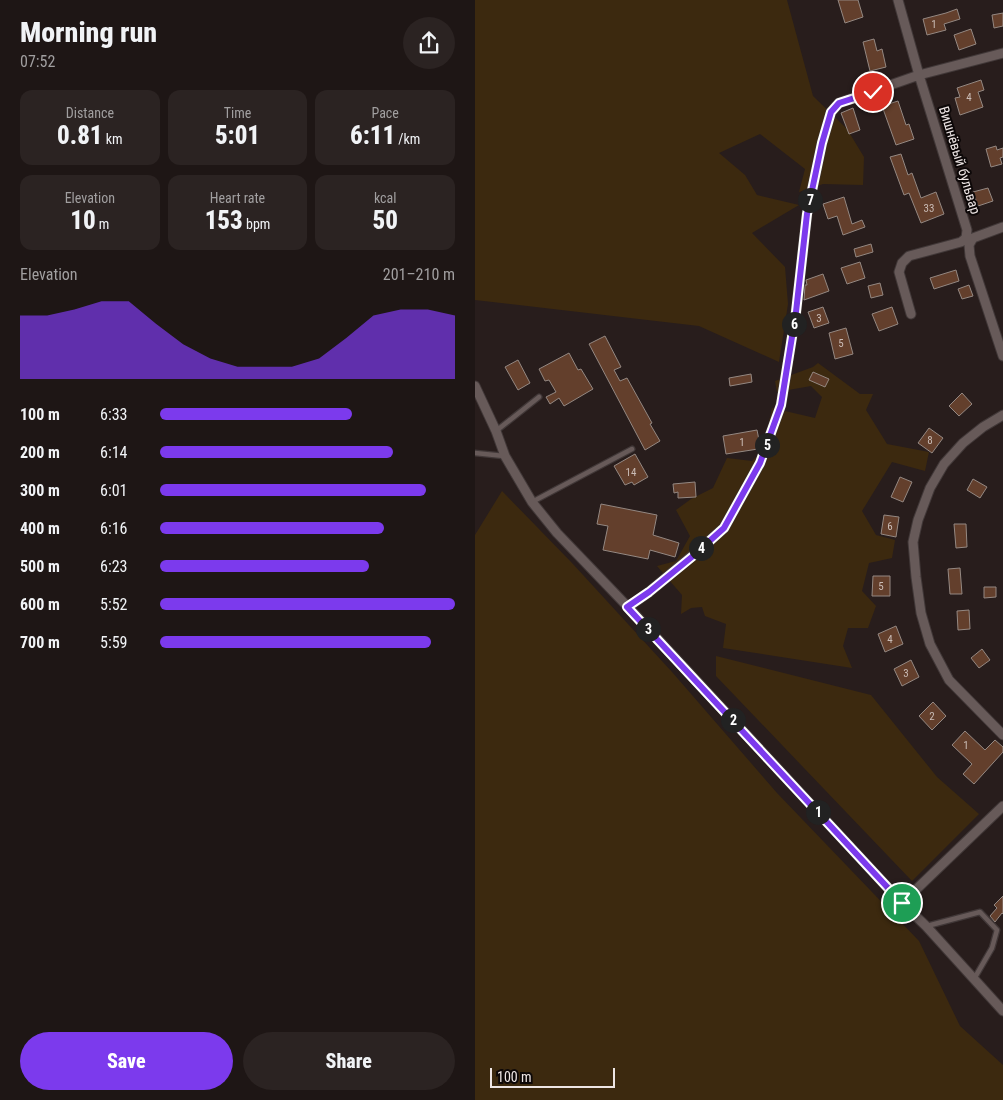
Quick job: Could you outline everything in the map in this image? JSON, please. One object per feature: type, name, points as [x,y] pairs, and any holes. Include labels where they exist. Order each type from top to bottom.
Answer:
[{"type":"street","name":"Вишнёвый бульвар","points":[[897,0],[967,230],[966,238],[961,242],[909,256],[902,263],[899,272],[911,314]]},
{"type":"street","points":[[627,607],[657,586],[724,528],[760,463],[781,405],[796,312],[807,214],[822,143],[831,112],[839,103],[919,75],[1003,53]]},
{"type":"street","points":[[1003,227],[973,238],[969,244],[970,256],[1003,356]]},
{"type":"street","points":[[475,386],[496,431],[505,456],[532,502],[557,533],[902,903],[1001,1006]]},
{"type":"street","points":[[1003,416],[983,427],[963,443],[944,464],[930,488],[918,520],[913,542],[921,612],[930,644],[949,680],[1003,735]]},
{"type":"street","points":[[902,903],[1003,806]]},
{"type":"lane","points":[[496,431],[539,397]]},
{"type":"lane","points":[[532,502],[632,449]]},
{"type":"lane","points":[[475,453],[505,456]]},
{"type":"lane","points":[[926,926],[980,912],[997,930],[993,948],[974,979]]},
{"type":"shaded area","points":[[475,0],[787,0],[813,96],[847,129],[864,157],[863,185],[823,184],[799,192],[805,169],[760,134],[719,153],[745,175],[757,195],[799,205],[752,233],[785,267],[788,304],[779,362],[699,326],[475,300]]},
{"type":"shaded area","points":[[818,363],[860,394],[873,394],[866,410],[887,444],[929,452],[925,471],[892,462],[862,511],[876,535],[895,540],[892,558],[869,563],[862,591],[876,606],[868,628],[848,628],[843,646],[852,668],[723,648],[726,624],[705,616],[702,607],[691,608],[681,614],[682,595],[657,566],[676,561],[690,536],[676,510],[691,499],[713,488],[727,458],[752,461],[763,450],[772,408],[815,418],[822,397],[811,386],[777,392],[775,381],[813,367]]},
{"type":"shaded area","points":[[502,491],[572,563],[672,672],[777,793],[919,941],[960,1026],[1003,1065],[1003,1100],[475,1100],[475,535]]},
{"type":"shaded area","points":[[716,656],[871,695],[937,777],[979,814],[912,881],[716,676]]},
{"type":"building","points":[[838,0],[858,0],[863,17],[845,23]]},
{"type":"building","points":[[957,9],[960,19],[944,24],[946,30],[927,35],[923,19]]},
{"type":"building","points":[[1003,13],[1003,26],[994,28],[992,15]]},
{"type":"building","points":[[971,29],[976,44],[959,50],[954,35]]},
{"type":"building","points":[[874,39],[877,51],[882,49],[886,67],[870,71],[863,42]]},
{"type":"building","points":[[981,80],[984,90],[978,92],[983,107],[960,115],[955,98],[960,97],[957,88]]},
{"type":"building","points":[[898,101],[906,125],[909,124],[914,139],[896,145],[882,106]]},
{"type":"building","points":[[853,108],[860,130],[849,134],[841,113]]},
{"type":"building","points":[[996,146],[997,150],[1003,148],[1003,157],[1000,158],[1002,164],[991,167],[986,149]]},
{"type":"building","points":[[901,154],[908,175],[912,173],[921,198],[936,192],[944,214],[921,223],[909,193],[904,195],[890,157]]},
{"type":"building","points":[[988,188],[993,201],[978,206],[973,192]]},
{"type":"building","points":[[844,197],[852,224],[862,220],[865,227],[843,235],[837,216],[828,219],[823,204]]},
{"type":"building","points":[[871,244],[873,252],[856,257],[854,249]]},
{"type":"building","points":[[860,262],[865,278],[847,284],[841,268]]},
{"type":"building","points":[[956,270],[959,281],[934,289],[930,278]]},
{"type":"building","points":[[823,274],[829,291],[804,300],[806,280]]},
{"type":"building","points":[[880,283],[883,295],[871,298],[868,286]]},
{"type":"building","points":[[969,285],[973,296],[962,299],[958,289]]},
{"type":"building","points":[[823,307],[829,323],[814,328],[808,312]]},
{"type":"building","points":[[892,307],[898,324],[879,331],[872,314]]},
{"type":"building","points":[[846,328],[853,354],[835,359],[829,333]]},
{"type":"building","points":[[605,336],[621,367],[614,370],[620,381],[627,378],[660,441],[645,450],[589,344]]},
{"type":"building","points":[[569,353],[578,370],[581,369],[593,389],[564,406],[559,398],[550,404],[546,397],[556,392],[549,380],[545,381],[539,369]]},
{"type":"building","points":[[518,360],[530,383],[518,390],[505,367]]},
{"type":"building","points":[[813,372],[829,379],[825,387],[809,380]]},
{"type":"building","points":[[751,374],[752,382],[730,386],[729,378]]},
{"type":"building","points":[[962,393],[972,404],[959,416],[949,406]]},
{"type":"building","points":[[929,428],[943,438],[932,453],[918,443]]},
{"type":"building","points":[[757,430],[760,445],[758,449],[726,454],[723,436]]},
{"type":"building","points":[[635,454],[648,477],[634,485],[632,482],[625,485],[614,466]]},
{"type":"building","points":[[900,477],[912,482],[903,502],[891,497]]},
{"type":"building","points":[[973,479],[987,487],[980,498],[967,490]]},
{"type":"building","points":[[695,482],[696,497],[678,498],[678,492],[674,493],[673,484]]},
{"type":"building","points":[[601,504],[657,515],[653,535],[679,543],[675,557],[650,550],[648,559],[603,550],[608,526],[597,524]]},
{"type":"building","points":[[884,515],[899,517],[896,537],[881,534]]},
{"type":"building","points":[[954,524],[966,524],[967,547],[956,548]]},
{"type":"building","points":[[960,568],[962,594],[950,594],[948,569]]},
{"type":"building","points":[[873,576],[890,576],[890,596],[872,596]]},
{"type":"building","points":[[984,587],[996,587],[996,597],[984,598]]},
{"type":"building","points":[[969,610],[970,629],[958,630],[957,611]]},
{"type":"building","points":[[896,626],[903,644],[885,652],[878,634]]},
{"type":"building","points":[[982,649],[990,660],[979,668],[971,658]]},
{"type":"building","points":[[911,660],[919,677],[902,686],[894,669]]},
{"type":"building","points":[[933,702],[946,716],[932,730],[919,716]]},
{"type":"building","points":[[965,731],[985,750],[995,740],[1003,747],[1003,752],[974,784],[963,774],[972,764],[952,745]]},
{"type":"building","points":[[1003,896],[1003,914],[995,922],[990,916],[997,908],[994,905]]},
{"type":"route","points":[[873,92],[839,103],[831,112],[822,143],[807,214],[796,312],[781,405],[760,463],[724,528],[649,592],[627,607],[902,903]]}]
